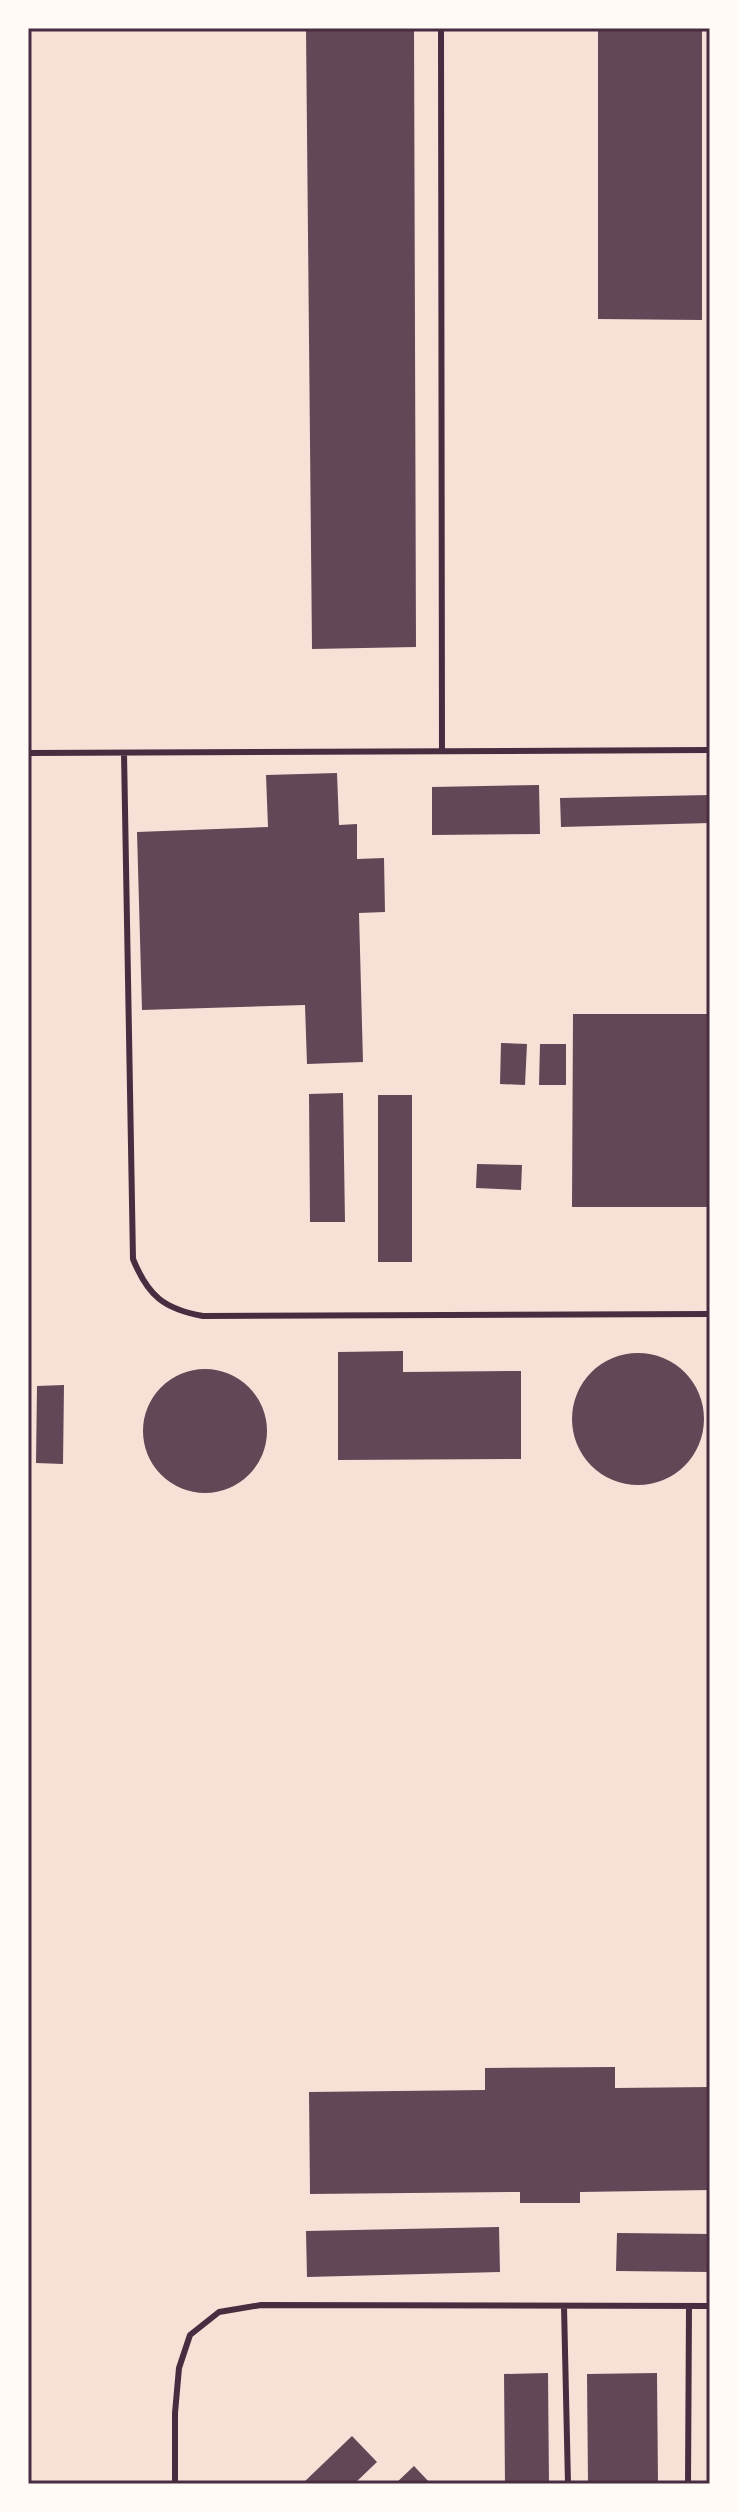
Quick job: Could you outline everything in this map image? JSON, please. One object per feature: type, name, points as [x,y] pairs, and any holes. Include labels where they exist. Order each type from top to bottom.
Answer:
[{"type":"lane","points":[[441,28],[442,751]]},
{"type":"lane","points":[[28,753],[710,750]]},
{"type":"lane","points":[[124,753],[132,1247],[133,1259],[142,1281],[158,1300],[179,1311],[203,1316],[710,1314]]},
{"type":"lane","points":[[175,2484],[175,2413],[179,2368],[190,2335],[219,2312],[261,2305],[710,2306]]},
{"type":"lane","points":[[564,2306],[568,2484]]},
{"type":"lane","points":[[688,2484],[689,2306]]},
{"type":"building","points":[[306,28],[414,28],[416,647],[312,649]]},
{"type":"building","points":[[598,28],[702,28],[702,320],[598,319]]},
{"type":"building","points":[[337,773],[339,825],[357,824],[357,859],[384,858],[385,912],[359,913],[363,1062],[307,1064],[305,1005],[142,1010],[137,832],[268,827],[266,775]]},
{"type":"building","points":[[539,785],[540,834],[432,835],[432,787]]},
{"type":"building","points":[[710,795],[710,823],[561,827],[560,798]]},
{"type":"building","points":[[573,1014],[710,1014],[710,1207],[572,1207]]},
{"type":"building","points":[[501,1043],[527,1044],[525,1085],[500,1084]]},
{"type":"building","points":[[540,1044],[566,1044],[566,1085],[539,1085]]},
{"type":"building","points":[[343,1093],[345,1222],[310,1222],[309,1094]]},
{"type":"building","points":[[378,1095],[412,1095],[412,1262],[378,1262]]},
{"type":"building","points":[[477,1164],[522,1165],[521,1190],[476,1188]]},
{"type":"building","points":[[403,1351],[403,1372],[521,1371],[521,1459],[338,1460],[338,1352]]},
{"type":"building","points":[[638,1353],[675,1364],[693,1382],[704,1419],[693,1456],[675,1474],[638,1485],[601,1474],[583,1456],[572,1419],[583,1382],[601,1364]]},
{"type":"building","points":[[205,1369],[229,1374],[249,1387],[262,1407],[267,1431],[262,1455],[249,1475],[229,1488],[205,1493],[181,1488],[161,1475],[148,1455],[143,1431],[148,1407],[161,1387],[181,1374]]},
{"type":"building","points":[[64,1385],[63,1464],[36,1463],[37,1386]]},
{"type":"building","points":[[615,2067],[615,2088],[710,2087],[710,2190],[580,2192],[580,2203],[520,2203],[520,2192],[310,2194],[309,2092],[485,2090],[485,2068]]},
{"type":"building","points":[[499,2227],[500,2272],[307,2277],[306,2231]]},
{"type":"building","points":[[617,2233],[710,2234],[710,2272],[616,2271]]},
{"type":"building","points":[[548,2373],[549,2484],[505,2484],[504,2374]]},
{"type":"building","points":[[657,2373],[658,2484],[588,2484],[587,2374]]},
{"type":"building","points":[[352,2436],[377,2462],[354,2484],[302,2484]]},
{"type":"building","points":[[414,2466],[431,2484],[395,2484]]}]
